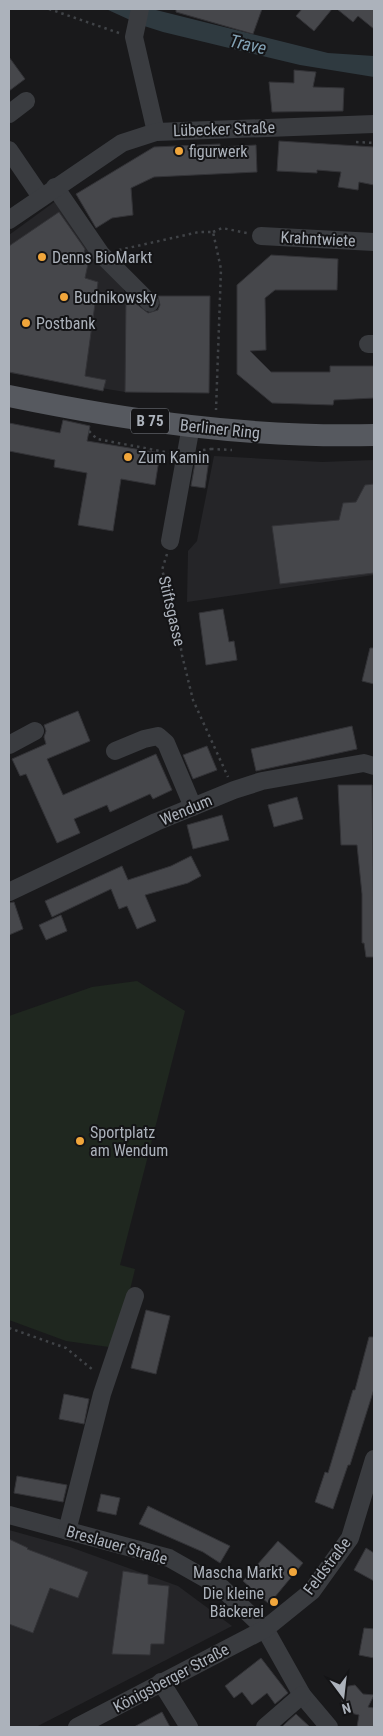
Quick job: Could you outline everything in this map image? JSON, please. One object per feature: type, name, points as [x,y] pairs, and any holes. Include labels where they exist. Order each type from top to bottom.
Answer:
[{"type":"main road","name":"Berliner Ring","points":[[9,396],[146,421],[215,430],[310,436],[374,435]]},
{"type":"street","points":[[140,9],[134,37],[156,132]]},
{"type":"street","points":[[9,114],[26,101]]},
{"type":"street","name":"Lübecker Straße","points":[[9,220],[122,143],[156,132],[374,124]]},
{"type":"street","points":[[9,150],[101,254],[150,303]]},
{"type":"street","name":"Krahntwiete","points":[[261,236],[374,242]]},
{"type":"street","points":[[170,541],[191,426]]},
{"type":"street","points":[[9,745],[35,731]]},
{"type":"street","points":[[115,751],[144,739],[158,736],[166,743],[193,807]]},
{"type":"street","name":"Wendum","points":[[9,892],[234,790],[262,781],[364,763],[374,766]]},
{"type":"street","points":[[67,1531],[106,1381],[135,1296]]},
{"type":"street","name":"Feldstraße","points":[[265,1629],[312,1591],[350,1538],[374,1460]]},
{"type":"street","name":"Breslauer Straße","points":[[9,1515],[169,1558],[222,1588],[265,1629]]},
{"type":"street","points":[[265,1629],[302,1695],[329,1727]]},
{"type":"street","name":"Königsberger Straße","points":[[77,1727],[265,1629]]},
{"type":"street","points":[[161,1682],[189,1727]]},
{"type":"street","points":[[265,1727],[302,1695]]},
{"type":"path","points":[[49,9],[134,37]]},
{"type":"path","points":[[101,254],[199,232],[213,232],[222,228],[261,236]]},
{"type":"path","points":[[89,432],[97,439],[185,455],[211,449],[215,430],[221,269],[213,232]]},
{"type":"path","name":"Stiftsgasse","points":[[170,541],[162,570],[175,611],[182,655],[193,700],[234,790]]},
{"type":"path","points":[[9,1328],[66,1348],[106,1381]]},
{"type":"shaded area","points":[[68,192],[115,263],[126,296],[125,392],[9,373],[9,235]]},
{"type":"shaded area","points":[[214,456],[322,462],[374,460],[374,575],[187,602],[188,551],[197,541]]},
{"type":"shaded area","name":"Sportplatz am Wendum","points":[[137,981],[185,1011],[120,1265],[135,1269],[116,1348],[66,1341],[9,1320],[9,1016],[92,987]]},
{"type":"shaded area","points":[[9,1530],[70,1547],[178,1586],[232,1626],[36,1727],[9,1727]]},
{"type":"water","name":"Trave","points":[[106,9],[152,9],[328,53],[374,56],[374,77],[300,65],[163,32],[141,25]]},
{"type":"building","points":[[176,9],[262,9],[253,34],[176,12]]},
{"type":"building","points":[[302,9],[332,9],[314,31],[296,16]]},
{"type":"building","points":[[337,9],[374,9],[374,29],[358,16],[353,22]]},
{"type":"building","points":[[9,57],[25,79],[9,91]]},
{"type":"building","points":[[294,70],[316,72],[313,87],[344,88],[343,111],[272,112],[269,82],[294,83]]},
{"type":"building","points":[[279,141],[374,147],[374,185],[359,182],[358,190],[338,187],[341,172],[317,170],[317,173],[277,171]]},
{"type":"building","points":[[220,144],[220,147],[256,145],[257,172],[154,177],[131,188],[133,215],[112,218],[96,228],[76,194],[154,147]]},
{"type":"building","points":[[59,212],[85,249],[83,260],[88,264],[85,278],[98,282],[85,376],[106,380],[103,391],[9,372],[9,246]]},
{"type":"building","points":[[271,255],[338,259],[337,290],[275,290],[265,298],[266,350],[250,351],[271,372],[330,372],[330,366],[374,366],[374,398],[334,400],[333,405],[272,403],[237,374],[237,285]]},
{"type":"building","points":[[126,296],[148,313],[158,310],[160,305],[158,296],[210,296],[209,393],[125,392]]},
{"type":"building","points":[[63,420],[90,426],[87,441],[160,453],[155,485],[121,479],[113,531],[78,525],[87,473],[54,467],[55,460],[9,451],[9,423],[60,433]]},
{"type":"building","points":[[196,457],[209,459],[205,488],[191,486]]},
{"type":"building","points":[[374,484],[374,573],[280,584],[272,526],[339,520],[343,503],[356,502],[365,485]]},
{"type":"building","points":[[223,609],[229,642],[234,641],[237,660],[206,665],[199,613]]},
{"type":"building","points":[[370,648],[374,648],[374,684],[362,681]]},
{"type":"building","points":[[78,711],[90,741],[47,759],[63,795],[156,754],[172,790],[153,799],[150,794],[110,812],[107,805],[74,819],[80,833],[57,843],[26,774],[20,776],[12,759],[46,744],[44,725]]},
{"type":"building","points":[[352,726],[357,749],[256,771],[251,749]]},
{"type":"building","points":[[207,746],[217,770],[193,779],[183,755]]},
{"type":"building","points":[[338,785],[372,785],[374,957],[366,957],[364,943],[362,943],[362,894],[357,845],[341,845]]},
{"type":"building","points":[[297,797],[303,819],[274,827],[268,805]]},
{"type":"building","points":[[222,815],[229,840],[193,849],[187,825]]},
{"type":"building","points":[[191,856],[201,876],[188,883],[145,895],[156,921],[137,929],[127,906],[119,909],[111,889],[52,917],[45,901],[122,866],[128,880],[171,866]]},
{"type":"building","points":[[14,902],[23,929],[9,935],[9,903]]},
{"type":"building","points":[[61,915],[67,931],[46,940],[39,925]]},
{"type":"building","points":[[146,1310],[170,1316],[156,1374],[131,1368]]},
{"type":"building","points":[[369,1337],[374,1337],[374,1389],[350,1465],[348,1465],[333,1509],[315,1502],[325,1472],[328,1473],[353,1390],[355,1390]]},
{"type":"building","points":[[64,1394],[89,1399],[84,1424],[59,1419]]},
{"type":"building","points":[[17,1476],[67,1485],[63,1502],[14,1493]]},
{"type":"building","points":[[101,1494],[120,1498],[116,1515],[97,1511]]},
{"type":"building","points":[[148,1506],[230,1546],[220,1563],[203,1552],[139,1524]]},
{"type":"building","points":[[9,1539],[27,1549],[88,1572],[78,1598],[50,1588],[33,1633],[9,1624]]},
{"type":"building","points":[[278,1541],[303,1563],[269,1604],[243,1581]]},
{"type":"building","points":[[366,1548],[374,1553],[374,1581],[354,1570]]},
{"type":"building","points":[[123,1571],[148,1575],[148,1584],[169,1586],[164,1644],[151,1644],[150,1655],[112,1654]]},
{"type":"building","points":[[364,1628],[374,1629],[374,1658],[359,1655]]},
{"type":"building","points":[[261,1658],[288,1693],[275,1704],[267,1693],[252,1705],[242,1692],[234,1698],[225,1686]]},
{"type":"building","points":[[355,1685],[363,1694],[374,1695],[368,1707],[374,1708],[374,1727],[357,1727],[359,1715],[346,1712],[341,1698],[343,1687]]},
{"type":"building","points":[[162,1712],[170,1727],[134,1727]]},
{"type":"building","points":[[296,1714],[310,1727],[282,1727],[287,1722]]},
{"type":"place","name":"figurwerk","points":[[179,151]]},
{"type":"place","name":"Denns BioMarkt","points":[[42,257]]},
{"type":"place","name":"Budnikowsky","points":[[64,297]]},
{"type":"place","name":"Postbank","points":[[26,323]]},
{"type":"place","name":"Zum Kamin","points":[[128,457]]},
{"type":"place","name":"Sportplatz am Wendum","points":[[80,1141]]},
{"type":"place","name":"Mascha Markt","points":[[293,1572]]},
{"type":"place","name":"Die kleine Bäckerei","points":[[274,1602]]}]
